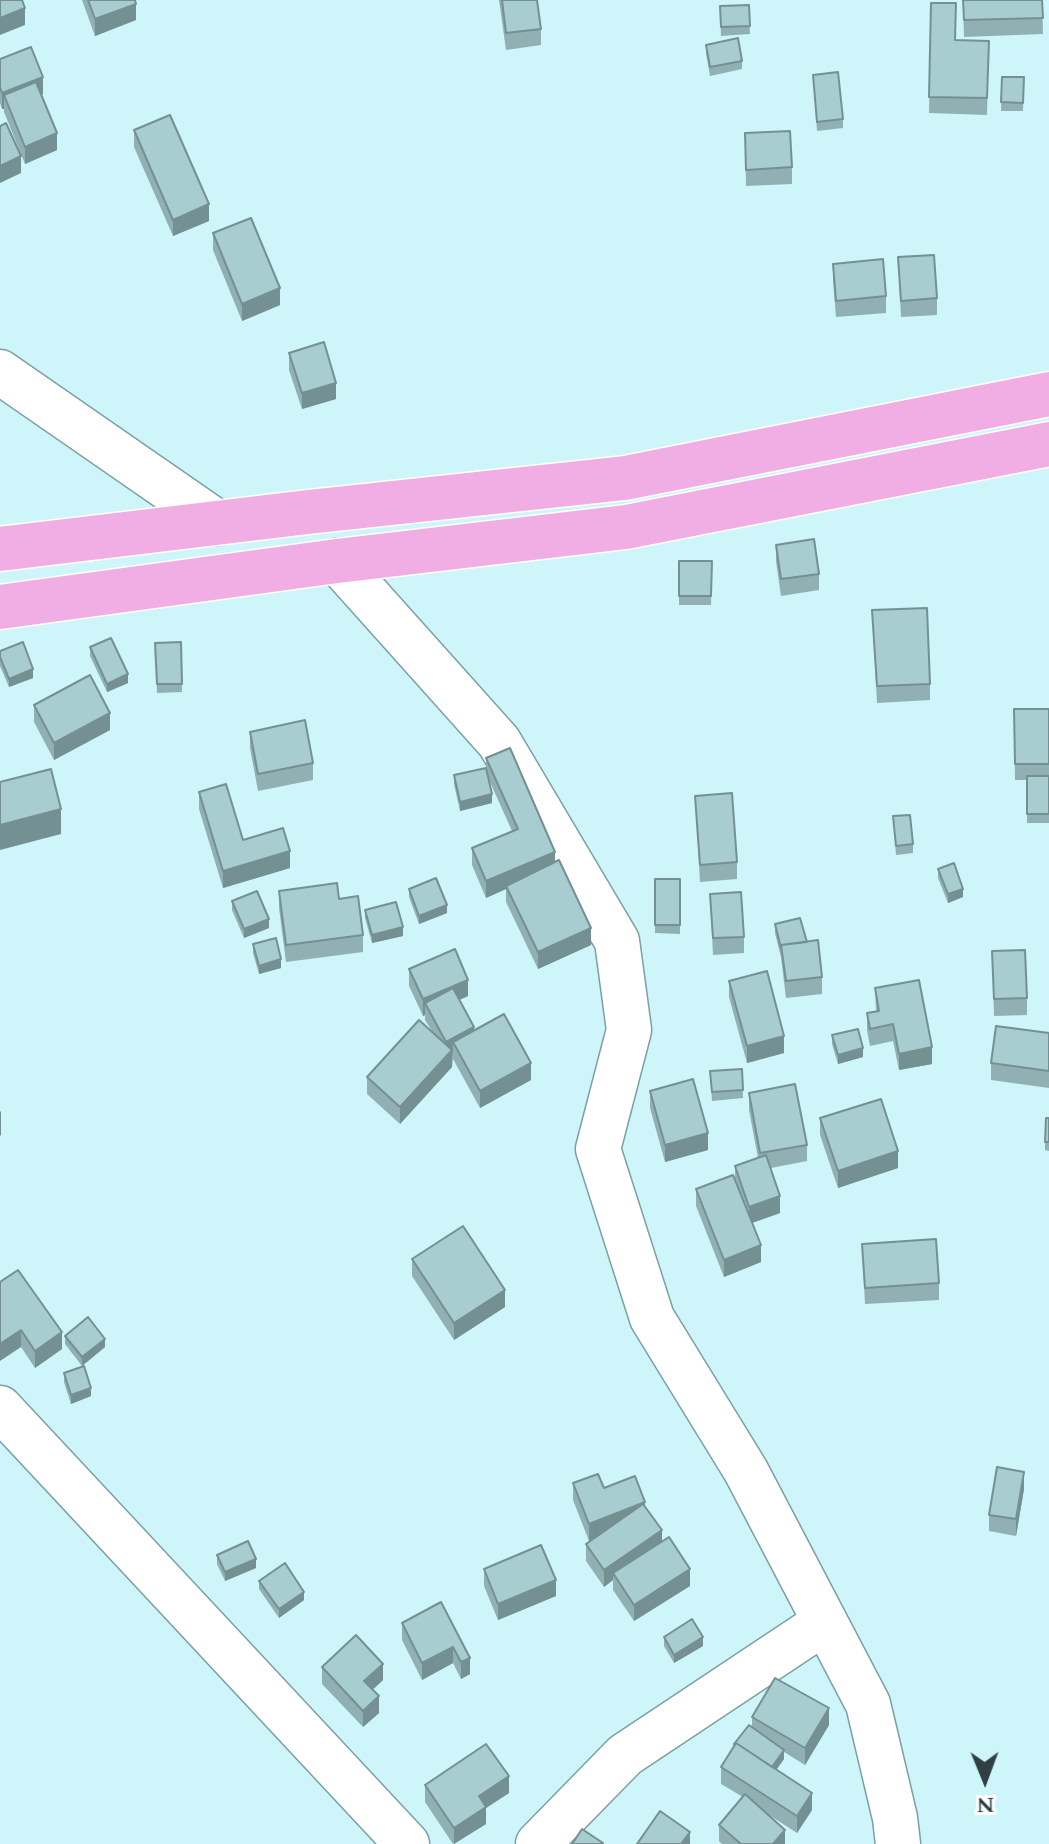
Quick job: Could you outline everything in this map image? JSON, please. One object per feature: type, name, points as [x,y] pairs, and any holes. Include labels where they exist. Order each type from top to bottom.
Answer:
[{"type":"main road","points":[[0,549],[625,478],[1049,394]]},
{"type":"main road","points":[[0,607],[337,561],[626,527],[1049,444]]},
{"type":"street","points":[[0,372],[218,523]]},
{"type":"street","points":[[337,561],[499,742],[617,941],[629,1030],[598,1149],[652,1318],[746,1471],[868,1704],[895,1818],[898,1844]]},
{"type":"street","points":[[0,1408],[407,1844]]},
{"type":"street","points":[[538,1844],[625,1755],[825,1622]]},
{"type":"building","points":[[0,0],[22,0],[25,8],[0,18]]},
{"type":"building","points":[[88,0],[135,0],[136,4],[95,19]]},
{"type":"building","points":[[502,0],[537,0],[541,29],[506,33]]},
{"type":"building","points":[[963,0],[1042,0],[1043,18],[964,20]]},
{"type":"building","points":[[931,3],[956,3],[955,40],[989,41],[987,98],[929,97]]},
{"type":"building","points":[[749,5],[750,26],[721,27],[720,6]]},
{"type":"building","points":[[738,38],[742,61],[710,67],[706,45]]},
{"type":"building","points":[[31,47],[43,77],[2,93],[0,59]]},
{"type":"building","points":[[838,72],[843,119],[817,122],[813,75]]},
{"type":"building","points":[[1002,77],[1024,77],[1023,103],[1001,102]]},
{"type":"building","points":[[36,82],[57,133],[25,147],[4,95]]},
{"type":"building","points":[[170,115],[209,204],[173,220],[134,130]]},
{"type":"building","points":[[6,123],[21,156],[0,166],[0,126]]},
{"type":"building","points":[[790,131],[792,167],[746,170],[745,133]]},
{"type":"building","points":[[251,218],[280,288],[242,304],[213,233]]},
{"type":"building","points":[[934,255],[937,298],[901,301],[898,257]]},
{"type":"building","points":[[883,259],[886,296],[836,301],[833,264]]},
{"type":"building","points":[[324,342],[336,383],[302,393],[289,353]]},
{"type":"building","points":[[814,539],[819,574],[781,579],[776,545]]},
{"type":"building","points":[[679,561],[712,561],[711,596],[679,596]]},
{"type":"building","points":[[927,608],[930,684],[877,686],[872,610]]},
{"type":"building","points":[[111,638],[128,674],[107,684],[90,647]]},
{"type":"building","points":[[23,642],[33,669],[9,679],[0,651]]},
{"type":"building","points":[[181,642],[182,684],[157,684],[155,643]]},
{"type":"building","points":[[90,675],[110,713],[54,743],[34,705]]},
{"type":"building","points":[[1014,709],[1049,709],[1049,764],[1015,764]]},
{"type":"building","points":[[305,720],[313,763],[258,774],[250,732]]},
{"type":"building","points":[[510,748],[555,852],[486,881],[472,848],[518,829],[486,758]]},
{"type":"building","points":[[486,768],[492,794],[460,802],[454,775]]},
{"type":"building","points":[[51,769],[61,809],[0,825],[0,782]]},
{"type":"building","points":[[1027,776],[1049,776],[1049,814],[1027,814]]},
{"type":"building","points":[[226,784],[243,840],[283,828],[290,851],[223,871],[199,792]]},
{"type":"building","points":[[732,793],[737,862],[700,865],[695,796]]},
{"type":"building","points":[[910,815],[913,844],[896,846],[893,816]]},
{"type":"building","points":[[559,860],[591,928],[538,952],[506,886]]},
{"type":"building","points":[[954,863],[963,889],[948,894],[938,869]]},
{"type":"building","points":[[436,878],[447,905],[419,916],[409,889]]},
{"type":"building","points":[[655,879],[680,879],[680,925],[655,925]]},
{"type":"building","points":[[337,883],[339,899],[358,896],[363,935],[286,945],[279,891]]},
{"type":"building","points":[[257,891],[269,919],[244,929],[232,901]]},
{"type":"building","points":[[741,892],[744,937],[713,938],[710,894]]},
{"type":"building","points":[[396,902],[403,927],[372,935],[365,910]]},
{"type":"building","points":[[800,918],[807,942],[781,945],[781,948],[775,924]]},
{"type":"building","points":[[276,938],[281,959],[259,966],[253,944]]},
{"type":"building","points":[[818,940],[822,977],[786,981],[781,945]]},
{"type":"building","points":[[455,949],[468,980],[423,999],[409,969]]},
{"type":"building","points":[[1025,950],[1027,998],[994,999],[992,951]]},
{"type":"building","points":[[767,971],[784,1036],[747,1046],[729,981]]},
{"type":"building","points":[[919,980],[932,1047],[899,1054],[893,1024],[870,1029],[867,1013],[879,1011],[875,988]]},
{"type":"building","points":[[453,988],[474,1027],[446,1042],[425,1003]]},
{"type":"building","points":[[504,1014],[531,1063],[480,1091],[453,1042]]},
{"type":"building","points":[[419,1020],[452,1050],[400,1107],[367,1077]]},
{"type":"building","points":[[996,1026],[1049,1033],[1049,1071],[991,1063]]},
{"type":"building","points":[[858,1029],[863,1048],[838,1055],[832,1035]]},
{"type":"building","points":[[742,1069],[743,1090],[712,1092],[710,1071]]},
{"type":"building","points":[[693,1079],[708,1133],[665,1145],[650,1091]]},
{"type":"building","points":[[795,1084],[807,1145],[760,1153],[749,1093]]},
{"type":"building","points":[[881,1099],[898,1151],[838,1171],[820,1118]]},
{"type":"building","points":[[1046,1118],[1049,1118],[1049,1142],[1045,1142]]},
{"type":"building","points":[[766,1155],[780,1196],[749,1207],[735,1166]]},
{"type":"building","points":[[733,1175],[761,1245],[724,1260],[696,1189]]},
{"type":"building","points":[[463,1226],[505,1290],[454,1323],[412,1259]]},
{"type":"building","points":[[936,1239],[939,1283],[865,1288],[862,1244]]},
{"type":"building","points":[[18,1270],[62,1332],[35,1351],[21,1330],[0,1344],[0,1282]]},
{"type":"building","points":[[88,1317],[105,1339],[82,1357],[65,1336]]},
{"type":"building","points":[[84,1366],[91,1388],[71,1395],[64,1373]]},
{"type":"building","points":[[997,1467],[1024,1472],[1016,1519],[989,1515]]},
{"type":"building","points":[[598,1474],[604,1488],[635,1476],[645,1502],[589,1524],[573,1483]]},
{"type":"building","points":[[643,1504],[662,1530],[604,1570],[586,1544]]},
{"type":"building","points":[[669,1537],[690,1569],[634,1605],[613,1573]]},
{"type":"building","points":[[248,1541],[256,1559],[225,1572],[217,1555]]},
{"type":"building","points":[[541,1545],[556,1580],[498,1604],[484,1569]]},
{"type":"building","points":[[285,1563],[304,1592],[279,1609],[259,1581]]},
{"type":"building","points":[[441,1602],[470,1658],[461,1662],[453,1647],[422,1663],[402,1623]]},
{"type":"building","points":[[692,1619],[703,1637],[674,1655],[664,1637]]},
{"type":"building","points":[[356,1635],[383,1664],[364,1681],[379,1696],[363,1711],[322,1667]]},
{"type":"building","points":[[775,1678],[829,1708],[805,1748],[752,1717]]},
{"type":"building","points":[[749,1725],[784,1750],[772,1767],[734,1744]]},
{"type":"building","points":[[736,1743],[812,1793],[797,1816],[721,1767]]},
{"type":"building","points":[[486,1744],[509,1776],[479,1796],[486,1807],[454,1828],[425,1785]]},
{"type":"building","points":[[745,1794],[785,1830],[773,1844],[741,1844],[719,1825]]},
{"type":"building","points":[[660,1811],[690,1832],[681,1844],[637,1844]]},
{"type":"building","points":[[582,1829],[603,1843],[572,1844]]}]
